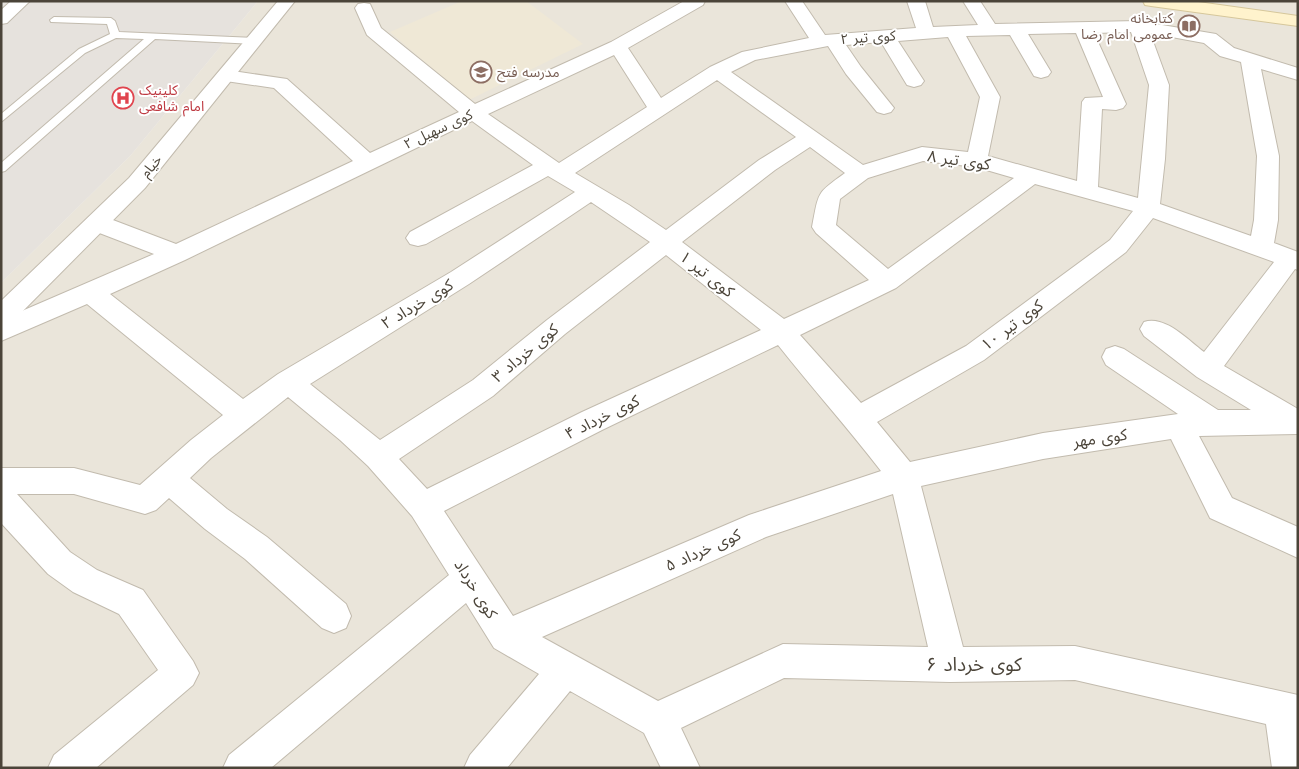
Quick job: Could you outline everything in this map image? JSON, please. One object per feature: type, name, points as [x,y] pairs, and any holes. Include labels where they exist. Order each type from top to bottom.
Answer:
[{"type":"main road","points":[[1151,1],[1298,21]]},
{"type":"main road","points":[[1266,1],[1298,6]]},
{"type":"street","name":"خیام","points":[[2,320],[137,183],[287,1]]},
{"type":"street","name":"کوی سهیل ۲","points":[[2,320],[90,292],[177,254],[367,162],[618,46],[697,1]]},
{"type":"street","points":[[793,1],[884,108]]},
{"type":"street","points":[[916,1],[926,33]]},
{"type":"street","points":[[971,1],[990,30]]},
{"type":"street","name":"کوی تیر ۱","points":[[364,8],[373,31],[473,113],[554,170],[621,210],[666,242],[782,332],[825,384],[858,419],[904,477]]},
{"type":"street","points":[[1138,26],[1159,86],[1154,159],[1148,208]]},
{"type":"street","name":"کوی تیر ۲","points":[[418,238],[554,170],[658,109],[716,71],[749,56],[827,40],[954,31],[1138,26],[1210,38],[1227,52],[1250,60]]},
{"type":"street","points":[[1083,28],[1116,104],[1092,102],[1087,190]]},
{"type":"street","points":[[1016,29],[1041,72]]},
{"type":"street","points":[[954,31],[990,97],[977,160]]},
{"type":"street","points":[[886,36],[914,81]]},
{"type":"street","points":[[618,46],[658,109]]},
{"type":"street","points":[[1262,248],[1266,220],[1268,156],[1250,60],[1298,74]]},
{"type":"street","points":[[716,71],[860,173]]},
{"type":"street","points":[[226,76],[280,83],[367,162]]},
{"type":"street","name":"کوی خرداد ۳","points":[[378,457],[483,388],[556,327],[666,242],[767,165],[809,138]]},
{"type":"street","name":"کوی تیر ۸","points":[[887,282],[824,227],[829,196],[860,173],[922,154],[977,160],[1087,190],[1148,208],[1294,259]]},
{"type":"street","name":"کوی خرداد ۴","points":[[423,506],[592,421],[887,282],[1032,175]]},
{"type":"street","name":"کوی خرداد ۲","points":[[1,481],[74,480],[145,500],[168,478],[243,415],[288,382],[460,278],[591,192]]},
{"type":"street","name":"کوی تیر ۱۰","points":[[858,419],[975,352],[1118,246],[1148,208]]},
{"type":"street","points":[[97,223],[177,254]]},
{"type":"street","points":[[1207,368],[1294,259]]},
{"type":"street","points":[[90,292],[243,415]]},
{"type":"street","points":[[1153,329],[1207,368],[1297,422]]},
{"type":"street","points":[[1115,357],[1213,422]]},
{"type":"street","name":"کوی خرداد","points":[[288,382],[350,431],[378,457],[423,506],[506,636],[657,720]]},
{"type":"street","name":"کوی مهر","points":[[904,477],[1043,446],[1179,426],[1213,422],[1297,422]]},
{"type":"street","points":[[1179,426],[1221,508],[1298,543]]},
{"type":"street","points":[[904,477],[950,665]]},
{"type":"street","name":"کوی خرداد ۵","points":[[506,636],[760,525],[904,477]]},
{"type":"street","points":[[168,478],[216,519],[256,548],[334,616]]},
{"type":"street","points":[[1,496],[13,514],[59,563],[85,581],[131,602],[181,673],[67,768]]},
{"type":"street","points":[[242,768],[470,579]]},
{"type":"street","name":"کوی خرداد ۶","points":[[657,720],[783,661],[950,665],[1075,663],[1290,711]]},
{"type":"street","points":[[483,768],[566,669]]},
{"type":"street","points":[[1290,711],[1291,768]]},
{"type":"street","points":[[657,720],[681,768]]},
{"type":"lane","points":[[54,20],[111,21],[115,34]]},
{"type":"lane","points":[[1,119],[82,51],[115,34],[255,41]]},
{"type":"lane","points":[[1,169],[153,36]]},
{"type":"shaded area","points":[[1,1],[258,1],[131,155],[1,283]]},
{"type":"shaded area","points":[[258,1],[1298,1],[1298,768],[1,768],[1,283],[131,155]]},
{"type":"shaded area","name":"مدرسه فتح","points":[[462,1],[526,1],[583,44],[469,100],[390,32]]},
{"type":"place","name":"کتابخانه عمومی امام رضا","points":[[1189,26]]},
{"type":"place","name":"مدرسه فتح","points":[[481,72]]},
{"type":"place","name":"کلینیک امام شافعی","points":[[123,98]]}]
